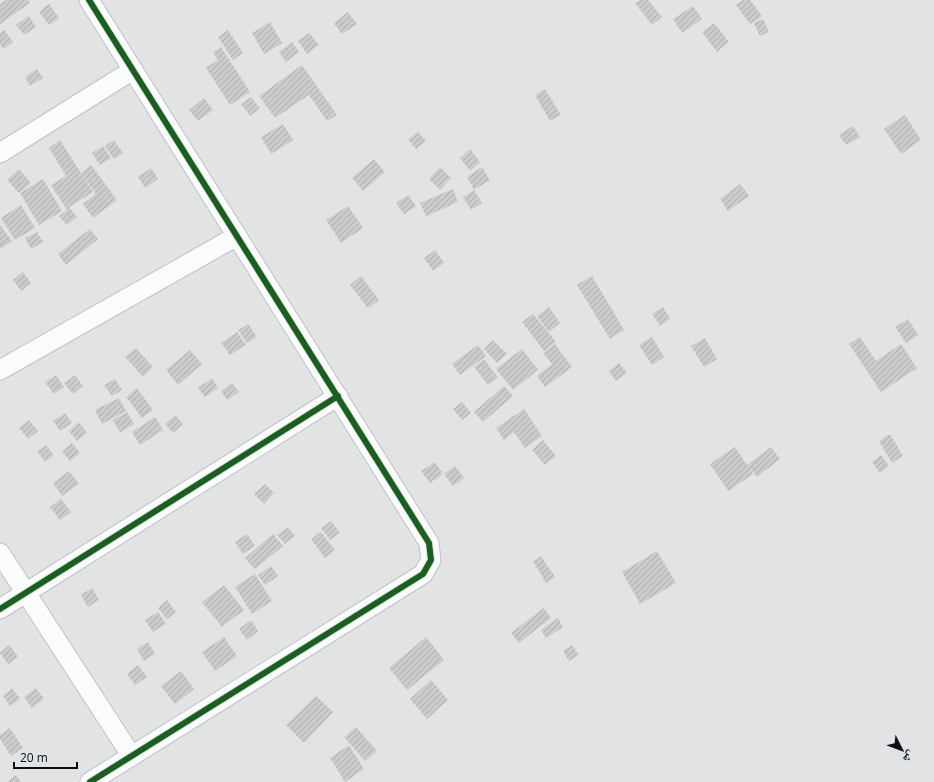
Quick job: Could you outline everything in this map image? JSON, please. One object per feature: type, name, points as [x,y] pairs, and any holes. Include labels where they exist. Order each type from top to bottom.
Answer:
[{"type":"street","points":[[89,0],[429,543],[431,560],[423,574],[90,782]]},
{"type":"street","points":[[0,153],[133,70]]},
{"type":"street","points":[[0,370],[237,236]]},
{"type":"street","points":[[0,609],[338,396]]},
{"type":"street","points":[[0,552],[131,755]]},
{"type":"building","points":[[6,0],[28,0],[30,3],[0,24],[0,4]]},
{"type":"building","points":[[640,0],[648,0],[662,17],[652,25],[635,3]]},
{"type":"building","points":[[743,0],[750,0],[762,16],[750,24],[736,5]]},
{"type":"building","points":[[49,4],[59,18],[49,25],[39,12]]},
{"type":"building","points":[[693,6],[702,19],[682,33],[673,19]]},
{"type":"building","points":[[348,12],[357,24],[342,34],[334,23]]},
{"type":"building","points":[[29,16],[36,27],[24,35],[16,25]]},
{"type":"building","points":[[763,19],[769,32],[760,36],[754,23]]},
{"type":"building","points":[[270,22],[282,43],[264,54],[252,33]]},
{"type":"building","points":[[714,23],[729,42],[717,52],[702,32]]},
{"type":"building","points":[[4,30],[13,42],[3,49],[0,44],[0,33]]},
{"type":"building","points":[[228,30],[243,53],[233,60],[218,37]]},
{"type":"building","points":[[309,33],[319,45],[307,54],[298,41]]},
{"type":"building","points":[[292,42],[299,52],[286,62],[279,52]]},
{"type":"building","points":[[221,47],[250,92],[230,105],[206,68],[218,60],[213,52]]},
{"type":"building","points":[[302,65],[337,115],[327,121],[309,95],[275,118],[259,96]]},
{"type":"building","points":[[37,69],[43,78],[30,86],[25,77]]},
{"type":"building","points":[[545,89],[561,115],[550,121],[535,95]]},
{"type":"building","points":[[251,97],[260,108],[250,116],[241,104]]},
{"type":"building","points":[[204,98],[213,110],[198,121],[189,110]]},
{"type":"building","points":[[905,115],[921,140],[901,154],[884,129]]},
{"type":"building","points":[[283,124],[293,140],[271,154],[261,137]]},
{"type":"building","points":[[853,126],[860,137],[846,145],[839,135]]},
{"type":"building","points":[[418,132],[426,141],[416,149],[408,139]]},
{"type":"building","points":[[60,140],[93,192],[69,207],[77,217],[67,225],[59,216],[67,210],[51,185],[66,176],[49,148]]},
{"type":"building","points":[[114,140],[123,153],[114,159],[105,146]]},
{"type":"building","points":[[103,146],[111,158],[100,165],[92,153]]},
{"type":"building","points":[[470,149],[480,162],[470,171],[460,158]]},
{"type":"building","points":[[374,159],[385,172],[363,191],[352,178]]},
{"type":"building","points":[[91,165],[117,200],[93,218],[83,204],[96,194],[81,173]]},
{"type":"building","points":[[440,167],[451,178],[440,190],[429,179]]},
{"type":"building","points":[[482,167],[490,180],[474,190],[467,177]]},
{"type":"building","points":[[151,168],[158,179],[145,188],[138,177]]},
{"type":"building","points":[[19,169],[31,183],[19,193],[7,180]]},
{"type":"building","points":[[43,179],[62,211],[39,225],[20,193]]},
{"type":"building","points":[[740,184],[749,196],[728,211],[720,199]]},
{"type":"building","points":[[453,189],[458,202],[426,216],[420,203]]},
{"type":"building","points":[[474,190],[482,203],[471,210],[463,197]]},
{"type":"building","points":[[408,195],[416,206],[404,214],[396,203]]},
{"type":"building","points":[[21,205],[35,228],[15,240],[1,218]]},
{"type":"building","points":[[348,206],[363,228],[341,243],[326,220]]},
{"type":"building","points":[[0,225],[12,241],[0,249]]},
{"type":"building","points":[[90,229],[98,239],[66,265],[58,254]]},
{"type":"building","points":[[37,232],[43,242],[31,249],[25,238]]},
{"type":"building","points":[[435,250],[444,263],[433,271],[424,258]]},
{"type":"building","points":[[23,272],[31,283],[21,291],[13,280]]},
{"type":"building","points":[[361,276],[379,300],[368,308],[350,285]]},
{"type":"building","points":[[592,276],[624,330],[610,339],[577,285]]},
{"type":"building","points":[[549,307],[560,323],[549,332],[537,316]]},
{"type":"building","points":[[663,307],[670,319],[660,326],[652,314]]},
{"type":"building","points":[[533,314],[556,342],[544,351],[522,322]]},
{"type":"building","points":[[908,319],[918,335],[906,343],[895,327]]},
{"type":"building","points":[[248,324],[257,337],[247,343],[238,330]]},
{"type":"building","points":[[237,332],[246,345],[230,355],[221,343]]},
{"type":"building","points":[[652,337],[664,357],[652,365],[639,345]]},
{"type":"building","points":[[860,337],[876,361],[901,344],[917,368],[881,392],[849,344]]},
{"type":"building","points":[[705,338],[717,359],[704,367],[691,346]]},
{"type":"building","points":[[493,340],[507,354],[497,363],[484,349]]},
{"type":"building","points":[[555,344],[572,367],[545,387],[537,376],[552,364],[543,353]]},
{"type":"building","points":[[478,345],[486,356],[460,375],[452,364]]},
{"type":"building","points":[[136,348],[153,367],[143,377],[125,357]]},
{"type":"building","points":[[522,349],[538,370],[513,390],[496,369]]},
{"type":"building","points":[[190,350],[202,364],[178,385],[166,370]]},
{"type":"building","points":[[484,359],[498,378],[488,385],[474,367]]},
{"type":"building","points":[[619,363],[627,373],[616,381],[609,371]]},
{"type":"building","points":[[56,375],[64,387],[54,394],[45,382]]},
{"type":"building","points":[[75,375],[83,386],[73,394],[64,383]]},
{"type":"building","points":[[212,378],[218,388],[205,397],[198,388]]},
{"type":"building","points":[[115,379],[122,390],[112,396],[104,385]]},
{"type":"building","points":[[232,383],[239,392],[227,400],[221,391]]},
{"type":"building","points":[[504,386],[513,396],[483,422],[474,412]]},
{"type":"building","points":[[137,388],[153,410],[142,418],[126,397]]},
{"type":"building","points":[[119,398],[126,411],[102,424],[95,410]]},
{"type":"building","points":[[462,402],[471,413],[462,420],[453,409]]},
{"type":"building","points":[[524,409],[542,436],[525,448],[514,432],[504,440],[496,428]]},
{"type":"building","points":[[127,412],[134,424],[120,433],[113,420]]},
{"type":"building","points":[[65,413],[72,423],[60,431],[53,421]]},
{"type":"building","points":[[175,415],[183,424],[173,433],[165,424]]},
{"type":"building","points":[[155,417],[163,430],[140,445],[132,432]]},
{"type":"building","points":[[29,420],[38,431],[28,439],[19,428]]},
{"type":"building","points":[[79,422],[87,433],[77,441],[69,431]]},
{"type":"building","points":[[890,434],[903,456],[892,463],[879,441]]},
{"type":"building","points":[[543,440],[556,456],[545,465],[532,450]]},
{"type":"building","points":[[72,443],[80,453],[70,461],[62,451]]},
{"type":"building","points":[[46,445],[54,455],[45,462],[37,451]]},
{"type":"building","points":[[735,447],[747,465],[771,447],[780,459],[757,477],[750,468],[753,474],[728,491],[710,464]]},
{"type":"building","points":[[881,455],[889,466],[880,473],[872,462]]},
{"type":"building","points":[[435,462],[443,474],[430,483],[421,471]]},
{"type":"building","points":[[455,466],[464,478],[453,486],[444,474]]},
{"type":"building","points":[[69,471],[79,484],[62,496],[53,483]]},
{"type":"building","points":[[265,484],[274,493],[264,504],[254,494]]},
{"type":"building","points":[[61,499],[71,512],[60,520],[50,507]]},
{"type":"building","points":[[331,521],[340,533],[330,540],[321,528]]},
{"type":"building","points":[[288,527],[295,536],[285,544],[277,535]]},
{"type":"building","points":[[321,532],[335,550],[325,558],[311,539]]},
{"type":"building","points":[[247,534],[255,546],[243,554],[235,542]]},
{"type":"building","points":[[273,534],[283,546],[255,569],[245,558]]},
{"type":"building","points":[[657,551],[676,583],[640,604],[622,572]]},
{"type":"building","points":[[541,556],[555,577],[546,583],[533,561]]},
{"type":"building","points":[[271,566],[278,576],[265,585],[258,575]]},
{"type":"building","points":[[255,574],[272,601],[252,614],[235,587]]},
{"type":"building","points":[[224,585],[244,610],[222,627],[202,602]]},
{"type":"building","points":[[92,588],[99,600],[88,607],[81,595]]},
{"type":"building","points":[[167,600],[176,612],[167,619],[158,608]]},
{"type":"building","points":[[544,608],[551,618],[519,643],[511,633]]},
{"type":"building","points":[[158,612],[166,624],[153,632],[145,620]]},
{"type":"building","points":[[558,618],[563,627],[546,638],[541,630]]},
{"type":"building","points":[[251,620],[258,631],[247,640],[239,629]]},
{"type":"building","points":[[224,637],[237,656],[215,671],[202,652]]},
{"type":"building","points":[[426,637],[444,660],[407,690],[389,668]]},
{"type":"building","points":[[148,642],[155,654],[144,661],[137,649]]},
{"type":"building","points":[[9,645],[18,657],[8,664],[0,653]]},
{"type":"building","points":[[572,645],[579,655],[569,661],[563,651]]},
{"type":"building","points":[[138,665],[147,677],[135,685],[127,674]]},
{"type":"building","points":[[181,671],[194,689],[175,704],[161,686]]},
{"type":"building","points":[[431,680],[448,700],[427,719],[410,699]]},
{"type":"building","points":[[12,688],[20,699],[10,706],[3,696]]},
{"type":"building","points":[[36,688],[44,699],[32,708],[24,697]]},
{"type":"building","points":[[316,696],[333,712],[304,743],[286,725]]},
{"type":"building","points":[[356,727],[377,751],[365,761],[344,737]]},
{"type":"building","points":[[10,728],[23,748],[11,756],[0,739],[0,735]]},
{"type":"building","points":[[349,745],[364,769],[345,782],[330,758]]},
{"type":"building","points":[[16,775],[21,782],[7,782]]},
{"type":"cycle path","points":[[89,0],[429,543],[431,560],[423,574],[90,782]]},
{"type":"cycle path","points":[[0,609],[338,396]]}]
